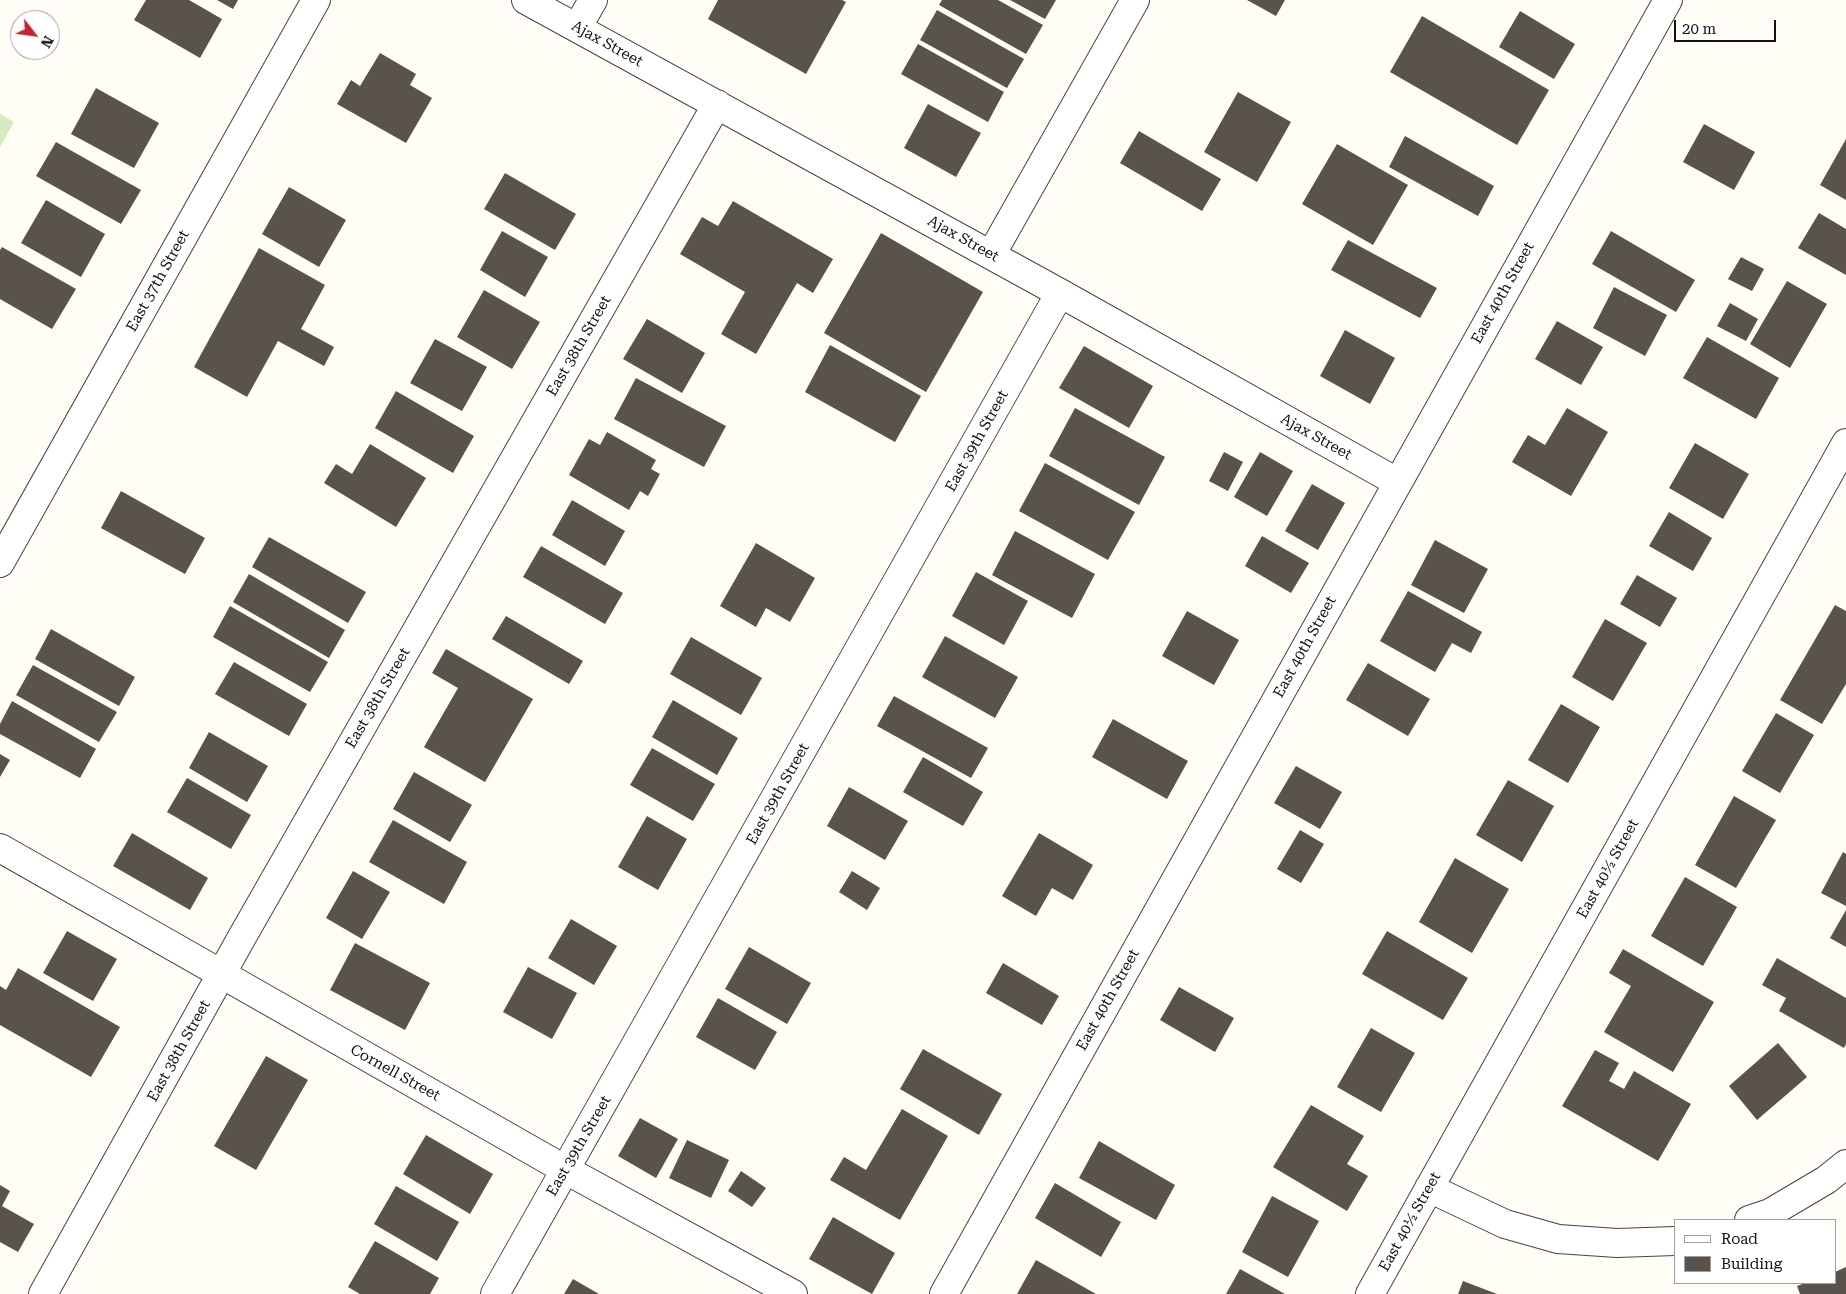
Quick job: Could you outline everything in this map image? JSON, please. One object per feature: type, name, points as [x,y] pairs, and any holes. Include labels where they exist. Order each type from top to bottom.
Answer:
[{"type":"street","name":"East 37th Street","points":[[0,563],[316,0]]},
{"type":"street","name":"Ajax Street","points":[[526,0],[1060,293],[1397,482]]},
{"type":"street","points":[[577,28],[593,0]]},
{"type":"street","points":[[991,255],[1135,0]]},
{"type":"street","name":"East 40th Street","points":[[944,1294],[1668,0]]},
{"type":"street","name":"East 38th Street","points":[[43,1294],[221,975],[717,104]]},
{"type":"street","name":"East 39th Street","points":[[495,1294],[1060,293]]},
{"type":"street","name":"East 40½ Street","points":[[1370,1294],[1846,443]]},
{"type":"street","name":"Cornell Street","points":[[0,848],[566,1170],[793,1294]]},
{"type":"street","points":[[1752,1219],[1770,1213],[1826,1180],[1846,1164]]},
{"type":"street","points":[[1430,1188],[1505,1224],[1558,1239],[1617,1243],[1674,1241]]},
{"type":"green space","points":[[0,114],[14,122],[0,147]]},
{"type":"building","points":[[146,0],[189,0],[222,19],[200,58],[134,20]]},
{"type":"building","points":[[217,0],[238,0],[233,9]]},
{"type":"building","points":[[718,0],[842,0],[846,2],[806,74],[708,19]]},
{"type":"building","points":[[942,0],[998,0],[1043,25],[1026,54],[939,5]]},
{"type":"building","points":[[1010,0],[1056,0],[1045,19]]},
{"type":"building","points":[[1247,0],[1285,0],[1276,16]]},
{"type":"building","points":[[937,10],[1024,59],[1007,88],[920,40]]},
{"type":"building","points":[[1520,11],[1575,44],[1554,79],[1499,47]]},
{"type":"building","points":[[1422,16],[1549,90],[1517,145],[1390,72]]},
{"type":"building","points":[[918,44],[1004,92],[988,122],[901,74]]},
{"type":"building","points":[[380,53],[416,74],[410,85],[432,98],[406,143],[337,104],[351,80],[360,86]]},
{"type":"building","points":[[96,88],[159,123],[134,168],[71,134]]},
{"type":"building","points":[[1238,92],[1291,122],[1257,182],[1204,152]]},
{"type":"building","points":[[928,104],[981,133],[956,177],[904,148]]},
{"type":"building","points":[[1704,124],[1755,152],[1734,190],[1683,162]]},
{"type":"building","points":[[1139,131],[1221,179],[1202,211],[1120,163]]},
{"type":"building","points":[[1405,136],[1494,186],[1478,216],[1389,167]]},
{"type":"building","points":[[1846,139],[1846,200],[1820,185]]},
{"type":"building","points":[[56,142],[141,190],[121,224],[36,176]]},
{"type":"building","points":[[1337,144],[1408,185],[1373,245],[1302,204]]},
{"type":"building","points":[[505,173],[576,214],[555,250],[484,209]]},
{"type":"building","points":[[289,187],[346,220],[319,267],[262,234]]},
{"type":"building","points":[[46,200],[105,234],[81,277],[21,243]]},
{"type":"building","points":[[733,201],[833,259],[813,293],[797,283],[756,354],[721,334],[745,292],[680,254],[702,217],[718,226]]},
{"type":"building","points":[[1819,213],[1846,229],[1846,275],[1798,248]]},
{"type":"building","points":[[502,231],[548,257],[525,297],[480,270]]},
{"type":"building","points":[[1611,231],[1695,280],[1676,312],[1592,264]]},
{"type":"building","points":[[881,233],[983,292],[926,392],[824,333]]},
{"type":"building","points":[[1348,240],[1437,288],[1420,318],[1331,270]]},
{"type":"building","points":[[2,247],[76,289],[52,329],[0,299],[0,250]]},
{"type":"building","points":[[259,248],[325,285],[301,329],[334,347],[324,366],[278,341],[247,397],[194,367]]},
{"type":"building","points":[[1741,257],[1764,269],[1752,291],[1728,279]]},
{"type":"building","points":[[1787,281],[1827,304],[1790,368],[1750,344]]},
{"type":"building","points":[[1614,287],[1667,315],[1645,356],[1593,328]]},
{"type":"building","points":[[484,290],[540,322],[512,369],[457,337]]},
{"type":"building","points":[[1730,303],[1758,319],[1746,341],[1717,326]]},
{"type":"building","points":[[647,319],[705,353],[682,393],[623,359]]},
{"type":"building","points":[[1557,321],[1603,347],[1581,385],[1535,359]]},
{"type":"building","points":[[1345,330],[1395,358],[1370,404],[1320,376]]},
{"type":"building","points":[[1707,337],[1779,378],[1756,419],[1683,378]]},
{"type":"building","points":[[435,339],[487,367],[462,411],[410,383]]},
{"type":"building","points":[[830,345],[921,396],[895,442],[805,392]]},
{"type":"building","points":[[1084,346],[1153,386],[1129,428],[1059,388]]},
{"type":"building","points":[[636,378],[726,426],[704,467],[614,419]]},
{"type":"building","points":[[396,391],[474,436],[453,473],[375,428]]},
{"type":"building","points":[[1075,408],[1165,457],[1139,505],[1049,456]]},
{"type":"building","points":[[1567,408],[1608,432],[1571,496],[1512,462],[1528,435],[1545,445]]},
{"type":"building","points":[[607,432],[656,460],[651,469],[660,474],[648,496],[640,491],[629,510],[569,475],[589,439],[600,445]]},
{"type":"building","points":[[1695,443],[1749,474],[1723,519],[1669,488]]},
{"type":"building","points":[[370,444],[426,478],[396,527],[324,483],[336,464],[352,474]]},
{"type":"building","points":[[1224,452],[1243,462],[1228,491],[1209,481]]},
{"type":"building","points":[[1260,452],[1293,471],[1267,516],[1234,497]]},
{"type":"building","points":[[1045,463],[1135,512],[1108,560],[1019,511]]},
{"type":"building","points":[[1312,484],[1345,503],[1318,550],[1285,531]]},
{"type":"building","points":[[121,491],[205,538],[185,574],[101,528]]},
{"type":"building","points":[[572,500],[625,531],[605,566],[552,535]]},
{"type":"building","points":[[1669,512],[1712,538],[1693,571],[1649,546]]},
{"type":"building","points":[[1015,531],[1095,574],[1072,618],[992,575]]},
{"type":"building","points":[[1262,536],[1309,563],[1291,593],[1245,566]]},
{"type":"building","points":[[269,537],[366,592],[348,623],[252,567]]},
{"type":"building","points":[[1435,540],[1488,569],[1464,613],[1411,585]]},
{"type":"building","points":[[756,543],[815,578],[790,622],[766,608],[756,627],[720,606]]},
{"type":"building","points":[[541,546],[623,593],[605,624],[523,577]]},
{"type":"building","points":[[976,572],[1028,601],[1004,645],[952,616]]},
{"type":"building","points":[[249,574],[345,630],[329,658],[233,602]]},
{"type":"building","points":[[1637,575],[1677,598],[1660,627],[1620,604]]},
{"type":"building","points":[[1408,591],[1482,632],[1471,653],[1452,643],[1435,672],[1380,641]]},
{"type":"building","points":[[1835,605],[1846,611],[1846,684],[1822,724],[1780,700]]},
{"type":"building","points":[[230,606],[328,662],[310,692],[213,637]]},
{"type":"building","points":[[1187,611],[1239,640],[1214,685],[1162,656]]},
{"type":"building","points":[[506,616],[583,661],[569,684],[492,639]]},
{"type":"building","points":[[1605,619],[1647,643],[1613,701],[1572,677]]},
{"type":"building","points":[[51,629],[135,677],[119,706],[35,659]]},
{"type":"building","points":[[945,636],[1018,677],[995,718],[922,677]]},
{"type":"building","points":[[691,637],[762,678],[741,715],[670,674]]},
{"type":"building","points":[[446,649],[533,699],[485,782],[424,747],[458,688],[432,673]]},
{"type":"building","points":[[234,662],[307,704],[289,736],[215,694]]},
{"type":"building","points":[[1368,663],[1430,699],[1408,736],[1346,700]]},
{"type":"building","points":[[33,665],[117,712],[99,742],[16,695]]},
{"type":"building","points":[[894,696],[988,748],[971,778],[877,726]]},
{"type":"building","points":[[673,700],[738,738],[717,775],[652,737]]},
{"type":"building","points":[[12,701],[96,749],[80,778],[0,734],[0,724]]},
{"type":"building","points":[[1561,704],[1600,727],[1568,783],[1528,760]]},
{"type":"building","points":[[1776,713],[1814,735],[1780,793],[1742,771]]},
{"type":"building","points":[[1113,719],[1188,761],[1167,799],[1092,757]]},
{"type":"building","points":[[209,732],[268,766],[247,802],[189,768]]},
{"type":"building","points":[[652,748],[715,784],[693,821],[630,785]]},
{"type":"building","points":[[0,754],[10,760],[0,777]]},
{"type":"building","points":[[923,757],[983,792],[963,826],[903,792]]},
{"type":"building","points":[[1296,766],[1342,792],[1320,829],[1274,803]]},
{"type":"building","points":[[414,772],[472,805],[450,842],[393,809]]},
{"type":"building","points":[[187,778],[251,815],[231,849],[167,812]]},
{"type":"building","points":[[1508,780],[1554,806],[1522,862],[1476,835]]},
{"type":"building","points":[[849,787],[908,821],[885,860],[827,826]]},
{"type":"building","points":[[1734,796],[1776,820],[1736,888],[1695,865]]},
{"type":"building","points":[[647,816],[687,839],[658,890],[618,867]]},
{"type":"building","points":[[393,820],[467,862],[444,904],[369,862]]},
{"type":"building","points":[[1300,830],[1324,844],[1301,883],[1277,869]]},
{"type":"building","points":[[132,833],[208,878],[190,910],[113,866]]},
{"type":"building","points":[[1039,833],[1093,865],[1073,900],[1052,888],[1036,916],[1002,896]]},
{"type":"building","points":[[1843,852],[1846,854],[1846,906],[1821,893]]},
{"type":"building","points":[[1455,858],[1509,889],[1472,953],[1419,922]]},
{"type":"building","points":[[353,871],[390,892],[362,939],[326,918]]},
{"type":"building","points":[[852,871],[880,888],[867,910],[839,892]]},
{"type":"building","points":[[1685,877],[1737,907],[1703,966],[1651,936]]},
{"type":"building","points":[[1846,910],[1846,947],[1830,938]]},
{"type":"building","points":[[571,919],[617,946],[594,985],[548,958]]},
{"type":"building","points":[[67,931],[117,959],[93,1001],[43,973]]},
{"type":"building","points":[[1387,931],[1468,978],[1443,1020],[1362,974]]},
{"type":"building","points":[[355,943],[430,983],[405,1030],[330,990]]},
{"type":"building","points":[[749,947],[811,983],[787,1024],[725,989]]},
{"type":"building","points":[[1623,949],[1714,1002],[1673,1072],[1604,1032],[1631,986],[1609,973]]},
{"type":"building","points":[[1777,958],[1846,998],[1846,1044],[1844,1048],[1779,1011],[1786,998],[1762,985]]},
{"type":"building","points":[[1003,963],[1059,996],[1042,1025],[986,993]]},
{"type":"building","points":[[528,967],[577,993],[552,1039],[503,1012]]},
{"type":"building","points":[[18,968],[120,1027],[91,1077],[0,1025],[0,986],[6,990]]},
{"type":"building","points":[[1179,987],[1234,1018],[1215,1052],[1160,1020]]},
{"type":"building","points":[[718,998],[777,1032],[755,1070],[696,1037]]},
{"type":"building","points":[[1371,1028],[1415,1053],[1381,1112],[1337,1087]]},
{"type":"building","points":[[1778,1043],[1807,1077],[1757,1120],[1729,1086]]},
{"type":"building","points":[[923,1049],[1002,1094],[979,1135],[900,1089]]},
{"type":"building","points":[[1595,1050],[1619,1063],[1609,1081],[1624,1089],[1634,1071],[1691,1104],[1658,1161],[1562,1106]]},
{"type":"building","points":[[266,1056],[308,1080],[256,1170],[214,1146]]},
{"type":"building","points":[[1311,1105],[1364,1136],[1347,1164],[1368,1176],[1347,1211],[1273,1167]]},
{"type":"building","points":[[902,1109],[948,1136],[900,1220],[830,1180],[844,1157],[866,1170]]},
{"type":"building","points":[[640,1118],[678,1139],[656,1178],[618,1156]]},
{"type":"building","points":[[426,1135],[493,1174],[470,1214],[403,1174]]},
{"type":"building","points":[[687,1140],[729,1160],[711,1198],[669,1178]]},
{"type":"building","points":[[1099,1141],[1175,1185],[1156,1220],[1079,1178]]},
{"type":"building","points":[[741,1171],[766,1188],[752,1207],[728,1191]]},
{"type":"building","points":[[1055,1183],[1121,1222],[1101,1257],[1035,1218]]},
{"type":"building","points":[[0,1185],[10,1191],[2,1206],[34,1224],[18,1252],[0,1242]]},
{"type":"building","points":[[396,1186],[459,1222],[437,1261],[374,1224]]},
{"type":"building","points":[[1272,1196],[1319,1221],[1288,1277],[1242,1252]]},
{"type":"building","points":[[833,1217],[895,1253],[872,1294],[809,1259]]},
{"type":"building","points":[[375,1241],[439,1278],[430,1294],[360,1294],[348,1287]]},
{"type":"building","points":[[1036,1260],[1096,1294],[1017,1294]]},
{"type":"building","points":[[1846,1267],[1846,1294],[1800,1294],[1797,1286],[1802,1284],[1836,1284],[1836,1272]]},
{"type":"building","points":[[1240,1269],[1285,1294],[1226,1294]]},
{"type":"building","points":[[573,1279],[599,1294],[564,1294]]},
{"type":"building","points":[[1463,1281],[1497,1294],[1458,1294]]}]
